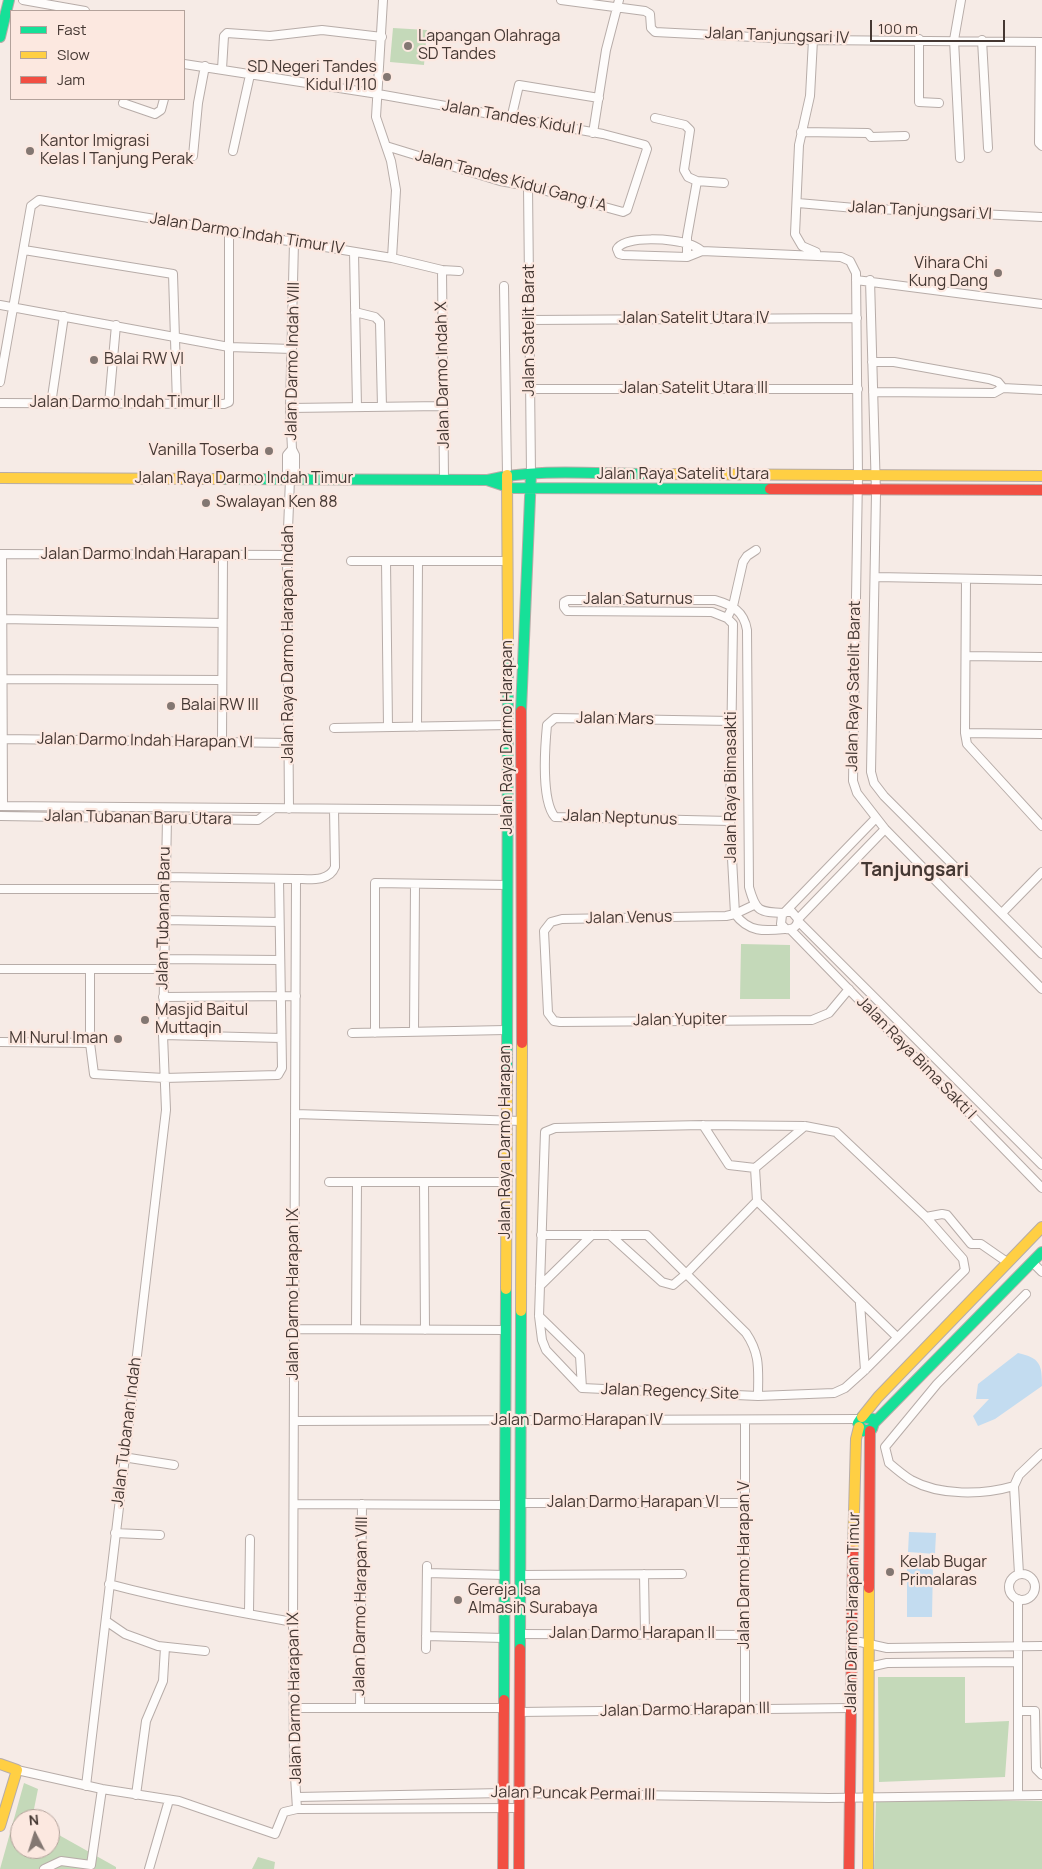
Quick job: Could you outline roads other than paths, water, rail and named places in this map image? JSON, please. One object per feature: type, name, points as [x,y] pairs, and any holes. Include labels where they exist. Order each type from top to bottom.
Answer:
[{"type":"street","points":[[0,36],[9,0]]},
{"type":"street","points":[[23,0],[79,10]]},
{"type":"street","points":[[383,0],[376,122],[390,159],[396,204],[392,258]]},
{"type":"street","points":[[561,0],[618,3],[606,50],[593,133]]},
{"type":"street","points":[[960,158],[954,40],[961,0]]},
{"type":"street","name":"Jalan Tanjungsari IV","points":[[618,3],[648,12],[651,28],[655,32],[814,40],[919,39],[1041,42]]},
{"type":"street","points":[[222,69],[224,36],[227,33],[270,36],[322,30],[382,37]]},
{"type":"street","points":[[919,39],[919,101],[939,103]]},
{"type":"street","points":[[814,40],[810,96],[801,132],[797,240],[802,246],[822,254]]},
{"type":"street","points":[[982,40],[988,148]]},
{"type":"street","points":[[1041,42],[1039,144],[1042,146]]},
{"type":"street","name":"Jalan Tandes Kidul I","points":[[185,64],[378,94],[645,144]]},
{"type":"street","points":[[194,156],[198,103],[205,66]]},
{"type":"street","points":[[233,151],[250,75]]},
{"type":"street","points":[[510,119],[518,85],[599,98]]},
{"type":"street","points":[[123,103],[154,114],[161,110],[164,100]]},
{"type":"street","points":[[655,118],[685,125],[690,128],[684,170],[688,177],[697,181],[724,183]]},
{"type":"street","points":[[801,132],[868,133],[871,137],[905,136]]},
{"type":"street","name":"Jalan Tandes Kidul Gang I A","points":[[387,147],[528,190],[625,212],[647,149],[645,144]]},
{"type":"street","points":[[687,257],[687,243],[697,181]]},
{"type":"street","name":"Jalan Satelit Barat","points":[[528,190],[530,320],[529,474]]},
{"type":"street","name":"Jalan Darmo Indah Timur IV","points":[[24,250],[31,206],[35,201],[42,200],[392,258],[442,270],[459,271]]},
{"type":"street","name":"Jalan Tanjungsari VI","points":[[798,203],[1042,217]]},
{"type":"street","name":"Jalan Darmo Indah Timur II","points":[[0,403],[224,404],[228,402],[229,232]]},
{"type":"street","points":[[702,251],[687,243],[631,240],[620,244],[618,249],[619,254],[623,255],[687,257],[702,251],[822,254],[846,258],[850,261],[856,276],[858,489]]},
{"type":"street","name":"Jalan Darmo Indah VIII","points":[[291,479],[287,455],[292,449],[290,408],[294,242]]},
{"type":"street","points":[[0,382],[24,250],[172,273],[174,278],[178,404]]},
{"type":"street","points":[[354,252],[357,407]]},
{"type":"street","name":"Jalan Darmo Indah X","points":[[442,270],[444,480]]},
{"type":"street","points":[[856,276],[870,280],[1042,304]]},
{"type":"street","points":[[870,280],[876,489]]},
{"type":"street","points":[[504,286],[509,475]]},
{"type":"street","points":[[0,305],[229,347],[292,349]]},
{"type":"street","points":[[355,312],[376,317],[380,322],[382,407]]},
{"type":"street","points":[[51,404],[64,316]]},
{"type":"street","name":"Jalan Satelit Utara IV","points":[[530,320],[857,318]]},
{"type":"street","points":[[109,404],[116,325]]},
{"type":"street","points":[[872,362],[894,362],[989,379],[998,382],[1003,388]]},
{"type":"street","points":[[873,392],[994,393],[1003,388],[1042,390]]},
{"type":"street","name":"Jalan Satelit Utara III","points":[[530,389],[858,389]]},
{"type":"street","points":[[290,408],[443,406]]},
{"type":"street","name":"Jalan Raya Darmo Harapan","points":[[519,1869],[518,1808],[522,1793],[519,1712],[522,1121],[520,726],[529,474]]},
{"type":"street","name":"Jalan Raya Satelit Utara","points":[[509,475],[1042,476]]},
{"type":"street","name":"Jalan Raya Darmo Indah Timur","points":[[0,478],[487,480],[509,475]]},
{"type":"street","name":"Jalan Raya Darmo Harapan","points":[[503,1869],[509,475]]},
{"type":"street","name":"Jalan Raya Darmo Harapan Indah","points":[[289,809],[287,555],[291,479]]},
{"type":"street","name":"Jalan Raya Darmo Indah Timur","points":[[487,480],[509,488]]},
{"type":"street","name":"Jalan Raya Satelit Utara","points":[[509,488],[1042,490]]},
{"type":"street","name":"Jalan Raya Satelit Barat","points":[[858,489],[853,781],[858,793],[885,829],[1042,989]]},
{"type":"street","name":"Jalan Raya Satelit Barat","points":[[876,489],[870,772],[874,783],[1042,954]]},
{"type":"street","points":[[727,618],[733,606],[743,562],[747,556],[756,550]]},
{"type":"street","points":[[1,554],[1,806],[507,810]]},
{"type":"street","name":"Jalan Darmo Indah Harapan I","points":[[1,554],[287,555]]},
{"type":"street","points":[[222,742],[224,555]]},
{"type":"street","points":[[351,561],[508,562]]},
{"type":"street","points":[[386,561],[388,727]]},
{"type":"street","points":[[417,727],[418,561]]},
{"type":"street","points":[[875,578],[1042,580]]},
{"type":"street","points":[[966,579],[965,733],[967,744],[1042,826]]},
{"type":"street","name":"Jalan Saturnus","points":[[727,618],[712,612],[567,611],[564,607],[564,602],[568,600],[715,600],[733,606]]},
{"type":"street","name":"Jalan Raya Bimasakti","points":[[733,606],[742,614],[747,630],[749,887],[754,905]]},
{"type":"street","points":[[2,618],[222,622]]},
{"type":"street","name":"Jalan Raya Bimasakti","points":[[727,618],[734,627],[730,821],[732,888],[735,914]]},
{"type":"street","points":[[966,656],[1042,657]]},
{"type":"street","points":[[2,679],[222,680]]},
{"type":"street","name":"Jalan Mars","points":[[546,772],[547,725],[555,718],[732,721]]},
{"type":"street","points":[[334,728],[509,725]]},
{"type":"street","points":[[965,733],[1042,734]]},
{"type":"street","name":"Jalan Darmo Indah Harapan VI","points":[[2,739],[289,743]]},
{"type":"street","name":"Jalan Neptunus","points":[[546,772],[548,803],[552,813],[560,818],[730,821]]},
{"type":"street","points":[[94,806],[94,817]]},
{"type":"street","name":"Jalan Tubanan Baru Utara","points":[[0,816],[258,820],[273,809]]},
{"type":"street","points":[[164,878],[296,880],[326,878],[333,873],[335,867],[334,810]]},
{"type":"street","name":"Jalan Tubanan Baru","points":[[164,1078],[163,960],[167,818]]},
{"type":"street","points":[[788,929],[780,921],[785,912],[876,818]]},
{"type":"street","points":[[735,914],[748,928],[762,931],[788,929],[795,926],[798,920],[885,829]]},
{"type":"street","points":[[1002,913],[1042,872]]},
{"type":"street","points":[[90,969],[90,1043],[94,1074],[100,1076],[164,1078],[274,1076],[281,1073],[279,879]]},
{"type":"street","name":"Jalan Darmo Harapan IX","points":[[296,880],[293,1622],[297,1809]]},
{"type":"street","points":[[375,1033],[375,884],[378,882],[507,884]]},
{"type":"street","points":[[414,1032],[415,884]]},
{"type":"street","points":[[0,889],[164,889]]},
{"type":"street","points":[[754,905],[758,910],[768,912],[792,912],[798,920]]},
{"type":"street","name":"Jalan Venus","points":[[545,968],[544,931],[546,926],[556,920],[735,914],[754,905]]},
{"type":"street","points":[[164,920],[279,922]]},
{"type":"street","name":"Jalan Raya Bima Sakti I","points":[[798,920],[1042,1166]]},
{"type":"street","name":"Jalan Raya Bima Sakti I","points":[[788,929],[1039,1179],[1042,1188]]},
{"type":"street","points":[[163,960],[279,960]]},
{"type":"street","name":"Jalan Yupiter","points":[[545,968],[548,1013],[554,1021],[560,1022],[812,1020],[829,1014],[849,989]]},
{"type":"street","points":[[0,969],[163,969]]},
{"type":"street","points":[[163,997],[296,996]]},
{"type":"street","points":[[352,1033],[506,1030]]},
{"type":"street","points":[[163,1035],[282,1038]]},
{"type":"street","points":[[0,1042],[90,1043]]},
{"type":"street","name":"Jalan Tubanan Indah","points":[[86,1786],[116,1533],[123,1457],[166,1110],[164,1078]]},
{"type":"street","points":[[295,1114],[522,1121]]},
{"type":"street","points":[[703,1125],[727,1163],[755,1168]]},
{"type":"street","name":"Jalan Regency Site","points":[[703,1125],[805,1126],[836,1132],[841,1135],[926,1217],[959,1253],[966,1265],[965,1270],[865,1370],[845,1388],[834,1393],[758,1396],[582,1388],[546,1350],[539,1316],[544,1136],[547,1130],[555,1128],[703,1125]]},
{"type":"street","points":[[755,1168],[805,1126]]},
{"type":"street","points":[[755,1168],[757,1201],[860,1304],[897,1338]]},
{"type":"street","points":[[329,1182],[505,1182]]},
{"type":"street","points":[[356,1329],[357,1182]]},
{"type":"street","points":[[424,1182],[425,1330]]},
{"type":"street","points":[[610,1235],[667,1285],[672,1285],[686,1274],[757,1201]]},
{"type":"street","points":[[926,1217],[947,1215],[971,1244]]},
{"type":"street","points":[[860,1421],[878,1397],[1042,1227]]},
{"type":"street","name":"Jalan Regency Site","points":[[541,1235],[647,1235],[746,1333],[755,1345],[758,1355],[758,1396]]},
{"type":"street","points":[[540,1286],[592,1235]]},
{"type":"street","points":[[959,1253],[971,1244],[981,1244],[1007,1262]]},
{"type":"street","points":[[1019,1250],[1042,1272]]},
{"type":"street","points":[[860,1421],[863,1432],[872,1427],[1042,1252]]},
{"type":"street","points":[[1014,1486],[989,1491],[954,1493],[912,1480],[889,1463],[885,1447],[937,1384],[1026,1294]]},
{"type":"street","points":[[860,1304],[865,1370]]},
{"type":"street","name":"Jalan Regency Site","points":[[539,1316],[580,1356],[582,1388]]},
{"type":"street","points":[[294,1329],[505,1330]]},
{"type":"street","points":[[860,1421],[871,1417],[872,1427]]},
{"type":"street","name":"Jalan Darmo Harapan V","points":[[745,1420],[745,1709]]},
{"type":"street","name":"Jalan Darmo Harapan IV","points":[[295,1421],[860,1421]]},
{"type":"street","name":"Jalan Darmo Harapan Timur","points":[[849,1869],[850,1708],[856,1439],[860,1421]]},
{"type":"street","name":"Jalan Darmo Harapan Timur","points":[[868,1869],[872,1427]]},
{"type":"street","points":[[1019,1574],[1014,1486],[1019,1475],[1042,1453]]},
{"type":"street","points":[[123,1457],[174,1465]]},
{"type":"street","name":"Jalan Darmo Harapan VI","points":[[520,1503],[745,1503]]},
{"type":"street","points":[[294,1504],[504,1505]]},
{"type":"street","name":"Jalan Darmo Harapan VIII","points":[[360,1708],[362,1504]]},
{"type":"street","points":[[116,1533],[160,1535]]},
{"type":"street","points":[[249,1612],[250,1539]]},
{"type":"street","points":[[426,1649],[427,1570],[504,1575]]},
{"type":"street","points":[[520,1574],[682,1574]]},
{"type":"street","points":[[644,1574],[645,1634]]},
{"type":"street","points":[[1019,1574],[1027,1575],[1033,1580],[1038,1589],[1025,1599],[1018,1599],[1011,1594],[1009,1586],[1012,1578],[1019,1574]]},
{"type":"street","points":[[109,1584],[165,1600],[249,1612],[293,1622]]},
{"type":"street","points":[[1016,1795],[1018,1599]]},
{"type":"street","points":[[106,1620],[125,1634],[165,1647],[205,1651]]},
{"type":"street","name":"Jalan Darmo Harapan II","points":[[520,1634],[745,1635]]},
{"type":"street","points":[[426,1636],[504,1638]]},
{"type":"street","points":[[852,1644],[860,1642],[887,1648],[1042,1646]]},
{"type":"street","points":[[136,1795],[146,1721],[163,1681],[165,1647]]},
{"type":"street","points":[[887,1648],[887,1663]]},
{"type":"street","points":[[869,1667],[887,1663],[1018,1662]]},
{"type":"street","points":[[294,1708],[503,1708]]},
{"type":"street","name":"Jalan Darmo Harapan III","points":[[519,1712],[850,1708]]},
{"type":"street","points":[[1018,1710],[1039,1711],[1036,1768],[1042,1775]]},
{"type":"street","points":[[0,1764],[17,1770],[102,1790],[180,1801],[275,1834],[284,1812],[297,1809]]},
{"type":"street","points":[[0,1826],[17,1770]]},
{"type":"street","points":[[44,1869],[61,1861],[91,1865],[102,1790]]},
{"type":"street","name":"Jalan Puncak Permai III","points":[[297,1797],[522,1793],[870,1797]]},
{"type":"street","points":[[870,1797],[1042,1795]]},
{"type":"street","points":[[149,1869],[169,1800]]},
{"type":"street","name":"Jalan Puncak Permai III","points":[[297,1809],[518,1808]]},
{"type":"water","points":[[1018,1353],[1031,1357],[1038,1363],[1042,1386],[995,1419],[978,1426],[973,1416],[989,1399],[976,1399],[978,1384]]},
{"type":"water","points":[[909,1532],[936,1533],[935,1554],[908,1552]]},
{"type":"water","points":[[907,1564],[933,1564],[932,1617],[907,1617]]},
{"type":"place","name":"Lapangan Olahraga SD Tandes","points":[[408,46]]},
{"type":"place","name":"SD Negeri Tandes Kidul I/110","points":[[387,77]]},
{"type":"place","name":"Kantor Imigrasi Kelas I Tanjung Perak","points":[[30,151]]},
{"type":"place","name":"Vihara Chi Kung Dang","points":[[998,273]]},
{"type":"place","name":"Balai RW VI","points":[[94,360]]},
{"type":"place","name":"Vanilla Toserba","points":[[269,451]]},
{"type":"place","name":"Swalayan Ken 88","points":[[206,503]]},
{"type":"place","name":"Balai RW III","points":[[171,706]]},
{"type":"place","name":"Masjid Baitul Muttaqin","points":[[145,1020]]},
{"type":"place","name":"MI Nurul Iman","points":[[118,1039]]},
{"type":"place","name":"Kelab Bugar Primalaras","points":[[890,1572]]},
{"type":"place","name":"Gereja Isa Almasih Surabaya","points":[[458,1600]]},
{"type":"district","name":"Tanjungsari","points":[[915,871]]}]
